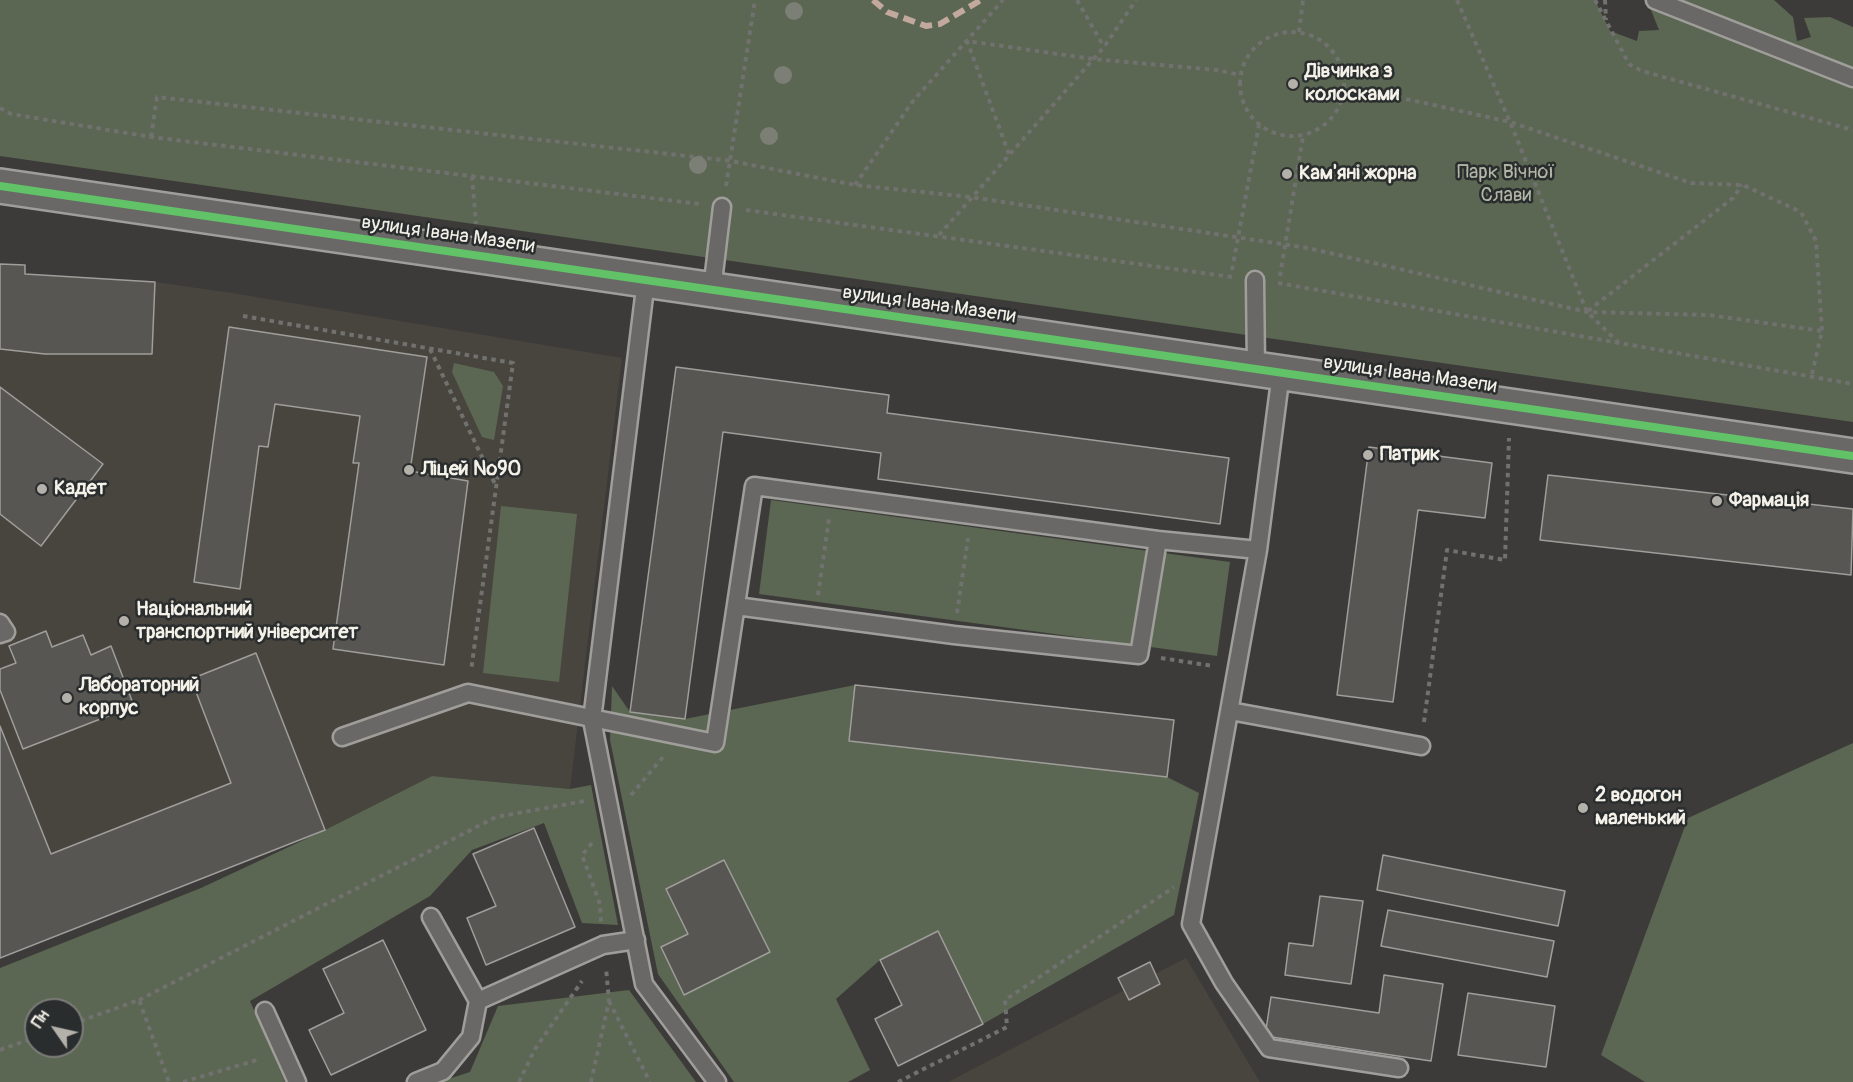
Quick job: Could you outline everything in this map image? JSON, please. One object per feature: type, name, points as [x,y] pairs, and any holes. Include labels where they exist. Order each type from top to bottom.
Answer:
[{"type":"main road","name":"вулиця Івана Мазепи","points":[[0,186],[1853,456]]},
{"type":"lane","points":[[1655,0],[1853,78]]},
{"type":"lane","points":[[712,290],[722,207]]},
{"type":"lane","points":[[646,280],[592,720],[644,984],[717,1082]]},
{"type":"lane","points":[[1255,280],[1268,371],[1258,550],[1191,924],[1224,983],[1269,1048],[1399,1068]]},
{"type":"lane","points":[[342,737],[468,693],[592,720],[715,743],[754,486],[1158,540],[1258,550]]},
{"type":"lane","points":[[736,606],[954,635],[1139,655],[1158,540]]},
{"type":"lane","points":[[0,623],[6,632],[0,634]]},
{"type":"lane","points":[[1230,711],[1421,746]]},
{"type":"lane","points":[[416,1082],[442,1071],[471,1036],[478,1001],[431,917]]},
{"type":"lane","points":[[478,1001],[603,945],[636,940]]},
{"type":"lane","points":[[265,1011],[297,1082]]},
{"type":"path","points":[[722,207],[755,0]]},
{"type":"path","points":[[855,185],[913,101],[1003,0]]},
{"type":"path","points":[[1077,0],[1104,46]]},
{"type":"path","points":[[939,236],[1104,46],[1136,0]]},
{"type":"path","points":[[1299,32],[1303,0]]},
{"type":"path","points":[[1457,0],[1510,122],[1587,312],[1621,344]]},
{"type":"path","points":[[1595,0],[1629,64],[1642,71],[1853,130]]},
{"type":"path","points":[[1605,0],[1606,22]]},
{"type":"path","points":[[1299,32],[1317,37],[1339,59],[1344,74],[1341,106],[1319,130],[1303,136],[1288,137],[1272,134],[1259,125],[1243,103],[1239,89],[1240,75],[1244,61],[1263,40],[1275,34],[1299,32]]},
{"type":"path","points":[[967,41],[1093,59],[1218,70],[1240,75]]},
{"type":"path","points":[[967,41],[1009,154]]},
{"type":"path","points":[[1344,90],[1376,92],[1510,122],[1691,183],[1743,185],[1801,212],[1816,241],[1822,331],[1811,378]]},
{"type":"path","points":[[151,137],[157,98],[731,160],[855,185],[970,198],[1284,245],[1587,312],[1709,315],[1822,331]]},
{"type":"path","points":[[0,110],[11,114],[151,137],[722,207],[1231,276],[1259,125]]},
{"type":"path","points":[[1303,136],[1279,283],[1853,384]]},
{"type":"path","points":[[472,176],[476,226],[474,256]]},
{"type":"path","points":[[1587,312],[1733,198],[1743,185]]},
{"type":"path","points":[[243,316],[513,363],[468,693]]},
{"type":"path","points":[[430,349],[496,486]]},
{"type":"path","points":[[1421,746],[1447,550],[1505,560],[1509,438]]},
{"type":"path","points":[[815,616],[832,497]]},
{"type":"path","points":[[954,635],[971,516]]},
{"type":"path","points":[[1139,655],[1238,669]]},
{"type":"path","points":[[84,1020],[139,1000],[496,817],[608,797]]},
{"type":"path","points":[[898,1082],[1007,1027],[1005,1000],[1170,887],[1198,883]]},
{"type":"path","points":[[519,1082],[535,1049],[584,980]]},
{"type":"path","points":[[139,1000],[169,1082]]},
{"type":"path","points":[[591,1082],[609,1001],[650,1082]]},
{"type":"path","points":[[0,1050],[24,1041]]},
{"type":"path","points":[[183,1082],[256,1060]]},
{"type":"shaded area","points":[[0,264],[25,274],[155,282],[622,358],[570,789],[432,776],[325,830],[0,958]]},
{"type":"shaded area","points":[[1186,958],[1260,1082],[948,1082]]},
{"type":"green space","name":"Парк Вічної Слави","points":[[0,0],[1595,0],[1610,31],[1637,41],[1639,31],[1659,30],[1647,0],[1774,0],[1793,17],[1797,41],[1811,37],[1804,18],[1830,17],[1853,27],[1853,422],[0,156]]},
{"type":"green space","points":[[454,363],[494,372],[503,386],[494,440],[482,437],[452,372]]},
{"type":"green space","points":[[771,500],[1230,562],[1217,656],[759,594]]},
{"type":"green space","points":[[501,506],[577,514],[559,682],[483,673]]},
{"type":"green space","points":[[855,685],[849,741],[1167,777],[1199,793],[1174,915],[983,1024],[937,931],[880,960],[836,999],[870,1070],[848,1082],[734,1082],[658,974],[610,740],[612,686],[630,712],[685,719]]},
{"type":"green space","points":[[1853,743],[1853,1082],[1645,1082],[1601,1055],[1688,818]]},
{"type":"green space","points":[[432,776],[570,789],[591,785],[618,925],[582,923],[544,823],[472,850],[430,896],[250,1001],[285,1082],[0,1082],[0,968],[201,888],[325,830]]},
{"type":"green space","points":[[629,990],[696,1082],[439,1082],[470,1072],[498,1006]]},
{"type":"building","points":[[0,264],[25,265],[25,274],[155,282],[152,354],[45,354],[0,349]]},
{"type":"building","points":[[229,327],[427,357],[410,471],[468,481],[444,665],[333,649],[359,463],[353,463],[360,416],[275,404],[268,447],[259,446],[240,589],[194,582]]},
{"type":"building","points":[[676,367],[889,395],[887,413],[1229,458],[1220,524],[878,479],[881,453],[723,432],[685,719],[630,712]]},
{"type":"building","name":"Кадет","points":[[0,387],[103,464],[41,546],[0,514]]},
{"type":"building","points":[[1369,447],[1492,463],[1485,518],[1418,510],[1393,702],[1337,695]]},
{"type":"building","points":[[1548,475],[1853,509],[1851,575],[1540,540]]},
{"type":"building","name":"Лабораторний корпус","points":[[46,631],[52,647],[83,635],[91,655],[111,646],[134,706],[23,749],[0,690],[0,669],[16,663],[9,646]]},
{"type":"building","points":[[256,653],[325,830],[0,958],[0,726],[51,854],[231,783],[191,679]]},
{"type":"building","points":[[855,685],[1174,720],[1167,777],[849,741]]},
{"type":"building","points":[[534,828],[575,927],[486,965],[467,918],[496,906],[473,854]]},
{"type":"building","points":[[1383,855],[1565,891],[1558,926],[1377,890]]},
{"type":"building","points":[[724,860],[770,952],[684,995],[661,947],[688,934],[666,889]]},
{"type":"building","points":[[1320,896],[1363,901],[1351,984],[1285,975],[1289,943],[1313,946]]},
{"type":"building","points":[[1388,910],[1554,941],[1547,977],[1381,946]]},
{"type":"building","points":[[938,931],[983,1024],[898,1066],[875,1019],[902,1005],[880,960]]},
{"type":"building","points":[[383,940],[426,1030],[331,1075],[309,1030],[344,1013],[323,969]]},
{"type":"building","points":[[1150,962],[1160,984],[1129,1000],[1118,978]]},
{"type":"building","points":[[1384,975],[1443,984],[1431,1061],[1265,1036],[1271,997],[1379,1013]]},
{"type":"building","points":[[1468,993],[1555,1006],[1546,1067],[1458,1055]]},
{"type":"marked path","points":[[873,0],[887,12],[926,26],[940,24],[981,0]]},
{"type":"cycle path","points":[[0,186],[1853,456]]},
{"type":"place","name":"Дівчинка з колосками","points":[[1293,84]]},
{"type":"place","name":"Кам'яні жорна","points":[[1287,174]]},
{"type":"place","name":"Патрик","points":[[1368,455]]},
{"type":"place","name":"Ліцей №90","points":[[409,470]]},
{"type":"place","name":"Кадет","points":[[42,489]]},
{"type":"place","name":"Фармація","points":[[1717,501]]},
{"type":"place","name":"Національний транспортний університет","points":[[124,621]]},
{"type":"place","name":"Лабораторний корпус","points":[[67,698]]},
{"type":"place","name":"2 водогон маленький","points":[[1583,808]]}]
